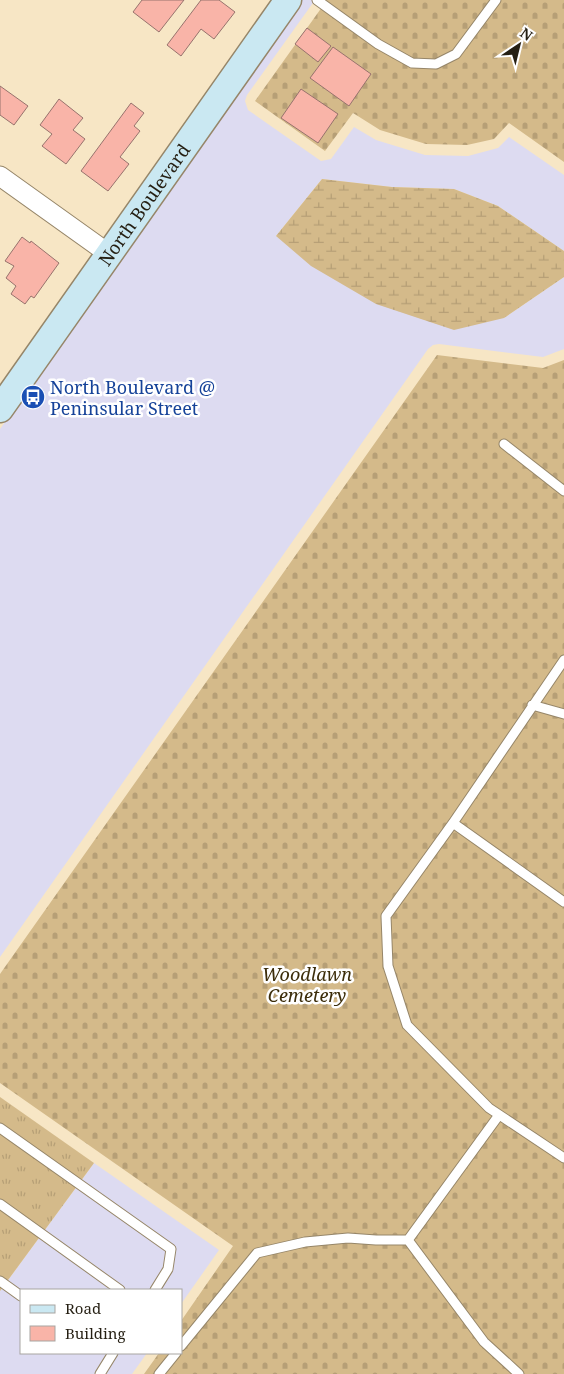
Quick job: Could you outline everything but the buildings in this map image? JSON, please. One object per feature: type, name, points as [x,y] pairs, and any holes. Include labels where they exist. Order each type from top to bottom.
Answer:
[{"type":"street","name":"North Boulevard","points":[[0,408],[288,0]]},
{"type":"street","points":[[0,176],[109,254]]},
{"type":"lane","points":[[317,0],[378,44],[412,63],[436,64],[456,54],[496,0]]},
{"type":"lane","points":[[504,444],[564,491]]},
{"type":"lane","points":[[564,660],[453,823],[386,916],[388,966],[408,1025],[489,1108],[564,1158]]},
{"type":"lane","points":[[532,705],[564,714]]},
{"type":"lane","points":[[453,823],[564,902]]},
{"type":"lane","points":[[408,1240],[499,1115]]},
{"type":"lane","points":[[0,1128],[171,1249],[168,1269],[155,1289]]},
{"type":"lane","points":[[0,1204],[119,1289]]},
{"type":"lane","points":[[182,1345],[257,1253],[305,1242],[348,1238],[408,1240]]},
{"type":"lane","points":[[408,1240],[484,1342],[519,1374]]},
{"type":"lane","points":[[0,1281],[20,1295]]},
{"type":"lane","points":[[159,1374],[175,1354]]},
{"type":"lane","points":[[100,1374],[108,1355]]},
{"type":"shaded area","points":[[302,0],[315,0],[247,95],[245,101],[248,110],[321,161],[331,159],[354,127],[376,140],[425,155],[468,156],[498,148],[509,137],[564,175],[564,251],[498,206],[454,189],[392,187],[322,179],[276,236],[504,318],[564,277],[564,349],[543,357],[439,344],[433,345],[428,349],[0,957],[0,429]]},
{"type":"shaded area","points":[[94,1163],[219,1250],[182,1303],[182,1289],[20,1289],[20,1354],[146,1354],[132,1374],[0,1374],[0,1291]]},
{"type":"green space","points":[[327,0],[564,0],[564,162],[509,123],[494,139],[467,145],[426,144],[380,130],[353,113],[325,151],[255,101]]},
{"type":"green space","points":[[322,179],[392,187],[454,189],[498,206],[564,251],[564,277],[504,318],[454,330],[376,304],[311,266],[276,236]]},
{"type":"green space","name":"Woodlawn Cemetery","points":[[437,355],[543,368],[564,360],[564,1374],[144,1374],[158,1354],[182,1354],[182,1320],[233,1246],[0,1083],[0,974]]},
{"type":"green space","points":[[0,1097],[94,1163],[0,1291]]},
{"type":"place","name":"North Boulevard @ Peninsular Street","points":[[33,397]]}]
